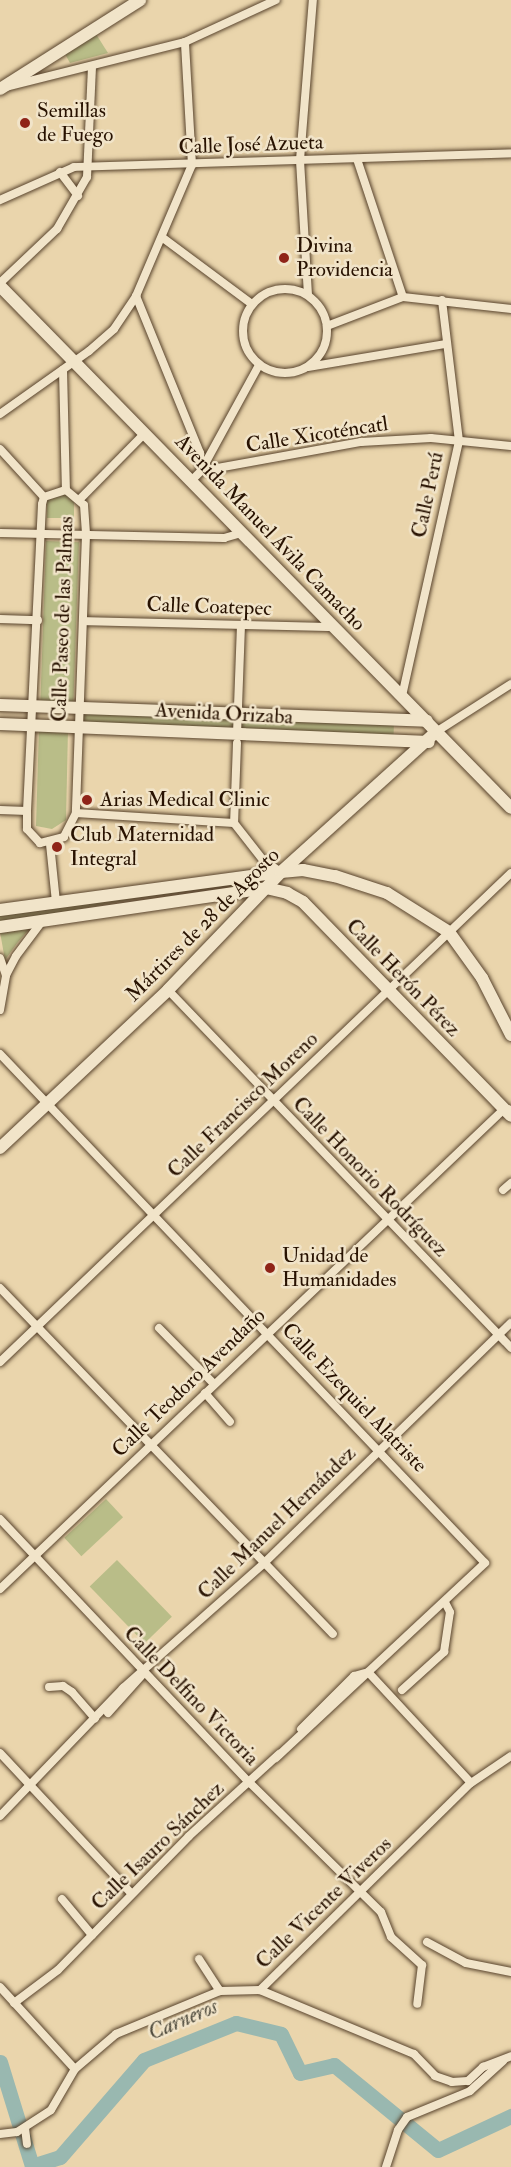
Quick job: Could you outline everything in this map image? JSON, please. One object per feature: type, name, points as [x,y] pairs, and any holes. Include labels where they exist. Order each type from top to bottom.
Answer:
[{"type":"main road","points":[[0,89],[140,0]]},
{"type":"main road","name":"Avenida Manuel Ávila Camacho","points":[[0,285],[511,808]]},
{"type":"main road","name":"Avenida Orizaba","points":[[0,705],[427,722]]},
{"type":"main road","points":[[395,741],[401,732],[398,721]]},
{"type":"main road","name":"Avenida Orizaba","points":[[0,724],[78,727],[237,739],[445,742]]},
{"type":"main road","name":"Mártires de 28 de Agosto","points":[[0,1148],[168,990],[282,872],[436,732]]},
{"type":"main road","points":[[0,910],[303,870],[363,883],[413,907],[449,933],[482,978],[511,1035]]},
{"type":"main road","points":[[0,927],[45,918],[266,888]]},
{"type":"main road","name":"Calle Herón Pérez","points":[[266,888],[303,902],[388,992],[509,1111]]},
{"type":"street","points":[[0,89],[185,42],[276,0]]},
{"type":"street","points":[[308,296],[300,160],[313,0]]},
{"type":"street","points":[[0,414],[75,362],[114,329],[136,296],[164,238],[192,165],[185,42]]},
{"type":"street","points":[[0,285],[57,229],[78,196],[90,168],[92,66]]},
{"type":"street","name":"Calle José Azueta","points":[[0,200],[60,172],[90,168],[511,153]]},
{"type":"street","points":[[357,159],[403,297]]},
{"type":"street","points":[[60,172],[78,196]]},
{"type":"street","points":[[164,238],[252,304]]},
{"type":"street","points":[[308,367],[322,351],[327,326],[318,305],[308,296],[283,288],[266,293],[252,304],[245,314],[243,338],[259,365],[280,374],[308,367],[446,344]]},
{"type":"street","points":[[136,296],[200,453],[201,471]]},
{"type":"street","points":[[327,326],[403,297],[511,309]]},
{"type":"street","name":"Calle Perú","points":[[402,696],[459,441],[442,300]]},
{"type":"street","points":[[191,481],[201,471],[259,365]]},
{"type":"street","points":[[63,370],[66,490]]},
{"type":"street","points":[[80,499],[144,433]]},
{"type":"street","name":"Calle Xicoténcatl","points":[[201,471],[361,442],[459,441],[511,446]]},
{"type":"street","points":[[0,449],[44,497]]},
{"type":"street","name":"Calle Paseo de las Palmas","points":[[66,490],[80,499],[84,505],[86,535],[76,813],[63,837],[50,844],[32,838],[27,829],[27,811],[34,726],[44,497],[66,490]]},
{"type":"street","points":[[0,533],[224,538],[242,533]]},
{"type":"street","points":[[0,619],[38,620]]},
{"type":"street","name":"Calle Coatepec","points":[[83,621],[334,627]]},
{"type":"street","points":[[241,626],[234,822],[263,860],[282,872]]},
{"type":"street","points":[[436,732],[511,684]]},
{"type":"street","points":[[0,810],[27,811]]},
{"type":"street","points":[[76,813],[234,822]]},
{"type":"street","points":[[50,844],[56,902]]},
{"type":"street","name":"Calle Francisco Moreno","points":[[0,1362],[511,873]]},
{"type":"street","points":[[0,1010],[6,975],[29,936],[45,918]]},
{"type":"street","points":[[0,958],[6,975]]},
{"type":"street","name":"Calle Honorio Rodríguez","points":[[168,990],[386,1221],[511,1348]]},
{"type":"street","name":"Calle Ezequiel Alatriste","points":[[0,1054],[379,1449],[485,1563]]},
{"type":"street","name":"Calle Teodoro Avendaño","points":[[0,1589],[386,1221],[509,1111]]},
{"type":"street","points":[[503,1190],[511,1183]]},
{"type":"street","points":[[0,1288],[263,1564],[333,1634]]},
{"type":"street","name":"Calle Manuel Hernández","points":[[0,1816],[73,1750],[144,1673],[263,1564],[511,1323]]},
{"type":"street","points":[[159,1328],[214,1384]]},
{"type":"street","points":[[205,1393],[230,1422]]},
{"type":"street","name":"Calle Delfino Victoria","points":[[0,1520],[250,1783],[381,1912],[391,1937],[422,1965],[417,2004]]},
{"type":"street","name":"Calle Isauro Sánchez","points":[[14,2003],[58,1970],[189,1836],[276,1758],[354,1676],[368,1672],[485,1563]]},
{"type":"street","points":[[402,1690],[444,1652],[450,1612],[445,1602]]},
{"type":"street","points":[[368,1672],[471,1783]]},
{"type":"street","name":"Calle Manuel Hernández","points":[[32,1786],[123,1688],[144,1673]]},
{"type":"street","points":[[49,1687],[63,1686],[72,1692],[95,1718]]},
{"type":"street","points":[[0,1753],[132,1894]]},
{"type":"street","name":"Calle Vicente Viveros","points":[[0,2134],[21,2130],[51,2110],[75,2069],[116,2034],[220,1990],[260,1990],[471,1783],[511,1756]]},
{"type":"street","name":"Calle Isauro Sánchez","points":[[62,1899],[92,1935]]},
{"type":"street","points":[[427,1942],[466,1964],[511,1972]]},
{"type":"street","points":[[199,1959],[220,1990]]},
{"type":"street","points":[[0,1988],[75,2069]]},
{"type":"street","points":[[260,1990],[414,2054],[435,2076],[452,2082],[468,2081],[483,2067],[509,2056]]},
{"type":"street","points":[[386,2167],[398,2130],[408,2117],[470,2091],[509,2056]]},
{"type":"street","points":[[21,2130],[27,2144]]},
{"type":"green space","points":[[96,34],[108,53],[70,63],[65,54]]},
{"type":"green space","points":[[66,494],[74,500],[74,518],[47,518],[47,500]]},
{"type":"green space","points":[[46,541],[79,542],[73,703],[40,702]]},
{"type":"green space","points":[[82,712],[234,719],[234,730],[82,725]]},
{"type":"green space","points":[[242,720],[394,725],[394,735],[242,730]]},
{"type":"green space","points":[[39,728],[68,729],[66,820],[52,829],[36,826]]},
{"type":"green space","points":[[260,874],[252,883],[135,899],[0,923],[0,915]]},
{"type":"green space","points":[[30,928],[18,942],[5,960],[0,932]]},
{"type":"green space","points":[[106,1499],[123,1517],[81,1556],[64,1538]]},
{"type":"green space","points":[[117,1560],[172,1617],[145,1643],[90,1586]]},
{"type":"waterway","name":"Carneros","points":[[0,2062],[32,2166],[60,2157],[144,2060],[236,2023],[281,2034],[300,2073],[334,2065],[438,2150],[511,2116]]},
{"type":"place","name":"Semillas de Fuego","points":[[25,123]]},
{"type":"place","name":"Divina Providencia","points":[[284,258]]},
{"type":"place","name":"Arias Medical Clinic","points":[[87,800]]},
{"type":"place","name":"Club Maternidad Integral","points":[[57,847]]},
{"type":"place","name":"Unidad de Humanidades","points":[[270,1268]]}]
